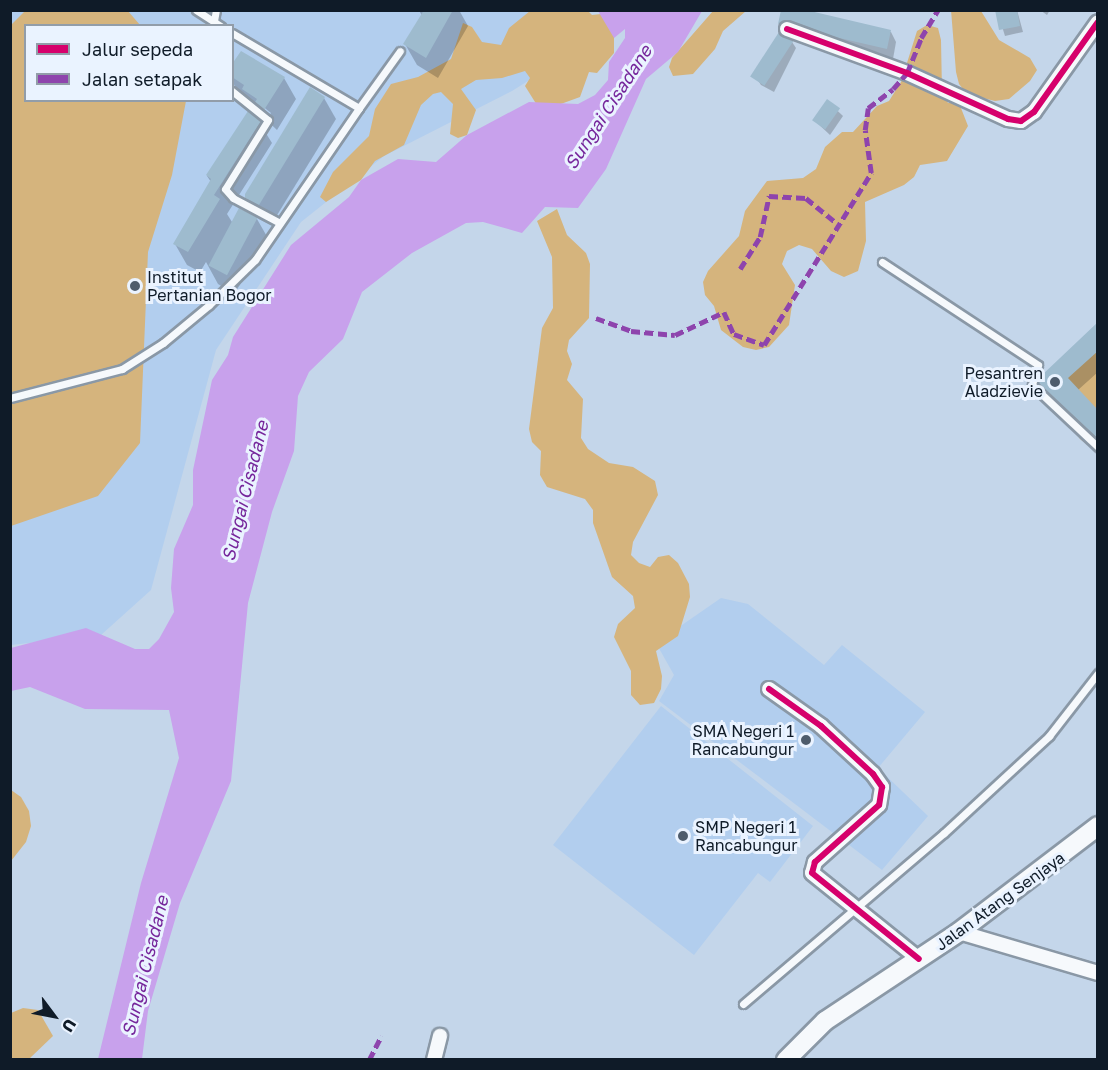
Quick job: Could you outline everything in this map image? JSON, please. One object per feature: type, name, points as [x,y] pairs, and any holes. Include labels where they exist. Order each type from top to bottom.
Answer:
[{"type":"main road","name":"Jalan Atang Senjaya","points":[[786,1059],[801,1040],[825,1021],[958,932],[1098,825]]},
{"type":"street","points":[[787,29],[907,73],[1008,119],[1021,121],[1034,112],[1098,22]]},
{"type":"street","points":[[769,689],[821,726],[873,774],[882,787],[879,806],[868,819],[811,868],[812,873],[919,959]]},
{"type":"street","points":[[958,932],[1098,973]]},
{"type":"street","points":[[434,1059],[440,1036]]},
{"type":"lane","points":[[196,10],[217,23]]},
{"type":"lane","points":[[216,10],[217,23]]},
{"type":"lane","points":[[234,34],[359,108]]},
{"type":"lane","points":[[10,398],[122,369],[163,343],[255,260],[400,51]]},
{"type":"lane","points":[[234,93],[268,120],[225,189],[233,198],[280,223]]},
{"type":"lane","points":[[882,262],[1038,365],[1032,385],[1098,447]]},
{"type":"lane","points":[[743,1004],[854,907],[944,833],[1049,736],[1098,673]]},
{"type":"shaded area","points":[[26,10],[128,11],[139,24],[24,24],[24,102],[186,102],[172,175],[148,252],[140,443],[98,496],[11,526],[10,26]]},
{"type":"shaded area","points":[[951,10],[981,11],[999,40],[1030,58],[1037,70],[1030,81],[1009,99],[995,101],[967,94],[959,84]]},
{"type":"shaded area","name":"Institut Pertanian Bogor","points":[[10,11],[589,11],[588,43],[512,91],[384,156],[301,222],[216,350],[151,590],[101,635],[11,645]]},
{"type":"shaded area","points":[[530,11],[588,11],[592,15],[601,14],[614,26],[614,53],[597,73],[589,72],[580,97],[558,105],[553,112],[540,110],[525,86],[530,78],[525,71],[502,78],[476,80],[461,89],[476,110],[467,135],[458,138],[450,134],[453,104],[441,92],[433,94],[421,105],[404,145],[375,161],[361,180],[326,202],[320,197],[333,172],[369,136],[375,109],[391,84],[418,77],[451,59],[463,23],[472,27],[482,42],[501,45],[509,28]]},
{"type":"shaded area","points":[[713,11],[746,11],[723,31],[715,49],[693,74],[673,76],[669,67],[672,58]]},
{"type":"shaded area","points":[[927,25],[938,28],[941,40],[942,91],[948,103],[959,103],[968,126],[947,161],[920,165],[914,177],[904,185],[865,202],[866,241],[858,271],[844,277],[831,271],[812,249],[799,245],[787,251],[782,264],[795,285],[789,325],[769,347],[756,350],[743,347],[721,330],[714,306],[705,295],[703,282],[708,271],[739,236],[745,211],[767,181],[803,178],[816,169],[825,147],[842,132],[853,132],[877,106],[889,101],[901,82],[917,31]]},
{"type":"shaded area","points":[[557,209],[567,235],[586,253],[590,264],[589,318],[569,340],[567,351],[572,364],[567,380],[583,399],[581,438],[588,449],[609,463],[633,467],[655,481],[658,495],[633,542],[631,555],[639,563],[650,567],[658,557],[669,555],[678,563],[689,584],[690,597],[678,636],[656,651],[662,676],[661,689],[654,703],[640,705],[631,695],[631,671],[614,637],[618,624],[635,608],[633,596],[612,577],[593,523],[593,510],[585,499],[547,487],[540,475],[541,451],[532,442],[529,429],[542,328],[553,308],[552,257],[537,221]]},
{"type":"shaded area","points":[[1097,347],[1097,452],[1080,439],[1067,417],[1064,393],[1067,369]]},
{"type":"shaded area","name":"SMA Negeri 1 Rancabungur","points":[[721,598],[748,604],[824,665],[842,645],[925,712],[878,768],[928,816],[882,870],[659,701],[674,675],[656,643]]},
{"type":"shaded area","name":"SMP Negeri 1 Rancabungur","points":[[661,706],[813,826],[770,882],[758,873],[694,955],[553,845]]},
{"type":"shaded area","points":[[11,790],[21,797],[29,811],[31,826],[26,842],[11,861]]},
{"type":"shaded area","points":[[23,1008],[38,1010],[53,1036],[29,1059],[11,1059],[11,1013]]},
{"type":"water","name":"Sungai Cisadane","points":[[598,11],[702,11],[678,52],[646,79],[606,169],[578,208],[545,207],[522,233],[483,222],[466,223],[412,253],[362,292],[343,339],[309,372],[298,396],[294,451],[272,512],[248,603],[231,781],[180,903],[148,1011],[142,1059],[98,1059],[141,883],[179,758],[169,710],[85,709],[30,687],[11,691],[11,648],[86,628],[135,649],[149,649],[159,639],[174,612],[171,588],[174,549],[193,505],[193,470],[212,380],[228,355],[233,337],[291,245],[349,197],[361,180],[398,159],[436,162],[467,135],[529,102],[578,104],[595,95],[608,80],[609,62],[625,38],[625,29],[614,38]]},
{"type":"building","points":[[424,10],[453,10],[426,58],[403,44]]},
{"type":"building","points":[[781,10],[806,10],[891,30],[887,49],[835,37],[790,20],[778,24]]},
{"type":"building","points":[[995,10],[1017,10],[1020,26],[999,30]]},
{"type":"building","points":[[779,32],[793,41],[764,86],[750,76]]},
{"type":"building","points":[[241,51],[285,77],[264,110],[255,102],[257,99],[242,89],[244,85],[234,78],[234,61]]},
{"type":"building","points":[[310,87],[325,97],[259,205],[245,198],[245,194]]},
{"type":"building","points":[[827,99],[840,108],[825,129],[812,120]]},
{"type":"building","points":[[248,111],[261,121],[214,195],[220,199],[188,252],[173,244],[211,179],[206,175]]},
{"type":"building","points":[[239,208],[258,218],[227,275],[208,265]]},
{"type":"building","name":"Pesantren Aladzievie","points":[[1098,322],[1098,351],[1068,378],[1098,410],[1098,439],[1038,383],[1041,376]]},
{"type":"marked path","points":[[596,318],[631,331],[675,335],[724,312],[734,334],[764,345],[871,173],[865,130],[868,108],[893,89],[907,73],[921,38],[938,10]]},
{"type":"marked path","points":[[740,269],[760,237],[769,196],[806,198],[839,225]]},
{"type":"marked path","points":[[369,1060],[381,1036]]},
{"type":"cycle path","points":[[787,29],[907,73],[1008,119],[1021,121],[1034,112],[1098,22]]},
{"type":"cycle path","points":[[769,689],[821,726],[873,774],[882,787],[879,805],[815,862],[812,873],[919,959]]},
{"type":"place","name":"Institut Pertanian Bogor","points":[[135,286]]},
{"type":"place","name":"Pesantren Aladzievie","points":[[1055,382]]},
{"type":"place","name":"SMA Negeri 1 Rancabungur","points":[[806,740]]},
{"type":"place","name":"SMP Negeri 1 Rancabungur","points":[[683,836]]}]
